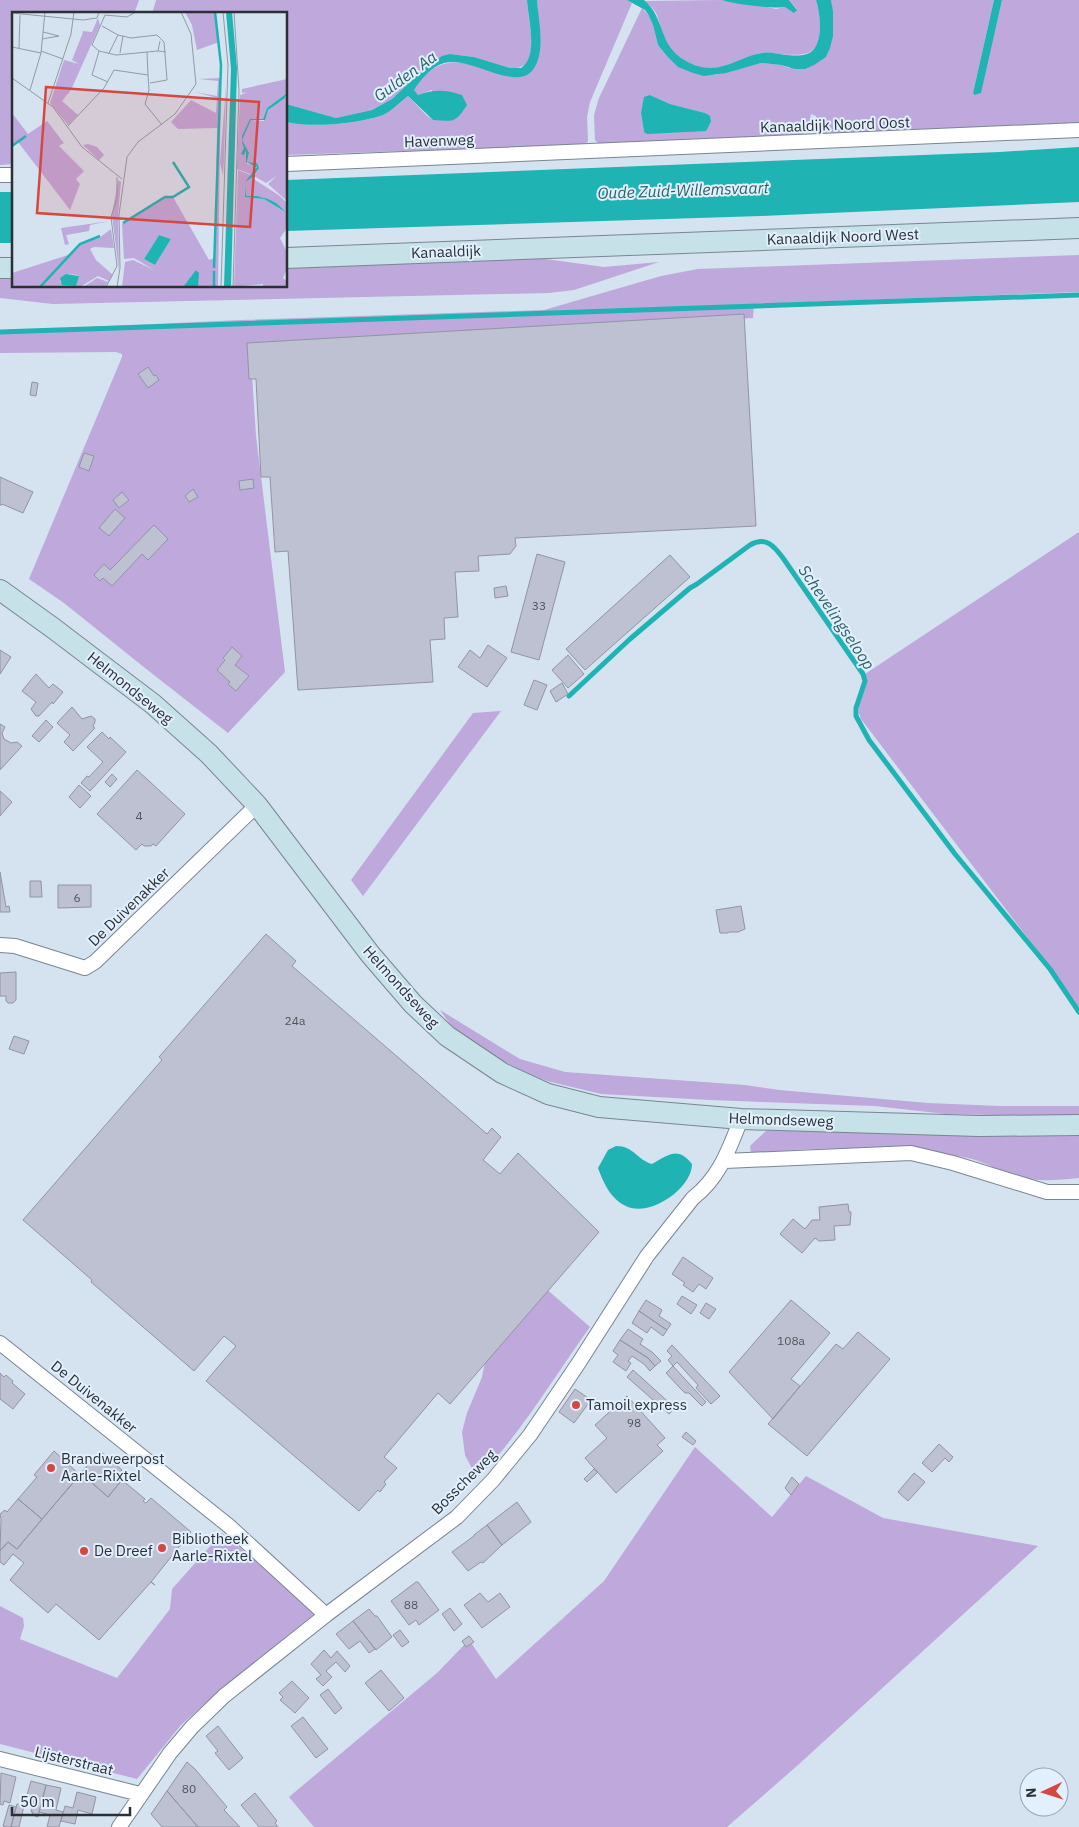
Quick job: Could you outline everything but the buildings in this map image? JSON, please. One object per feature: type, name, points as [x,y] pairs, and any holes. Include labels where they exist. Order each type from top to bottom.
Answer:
[{"type":"street","name":"Kanaaldijk Noord Oost","points":[[592,151],[1079,130]]},
{"type":"street","name":"Havenweg","points":[[288,164],[592,151]]},
{"type":"street","name":"Kanaaldijk Noord West","points":[[606,246],[1079,228]]},
{"type":"street","name":"Kanaaldijk","points":[[288,258],[606,246]]},
{"type":"street","name":"Helmondseweg","points":[[0,590],[153,704],[209,754],[257,805],[370,954],[413,1004],[447,1036],[502,1073],[548,1094],[599,1107],[741,1119],[979,1126],[1079,1125]]},
{"type":"street","name":"De Duivenakker","points":[[0,945],[15,946],[85,968],[95,962],[257,805]]},
{"type":"street","name":"Bosscheweg","points":[[119,1827],[140,1794],[192,1726],[224,1696],[326,1615],[457,1517],[494,1480],[530,1434],[647,1256],[725,1161],[741,1119]]},
{"type":"street","points":[[725,1161],[911,1153],[952,1163],[1048,1192],[1079,1192]]},
{"type":"street","name":"De Duivenakker","points":[[0,1343],[229,1526],[326,1615]]},
{"type":"street","name":"Lijsterstraat","points":[[0,1759],[140,1794]]},
{"type":"shaded area","points":[[0,0],[139,0],[135,12],[12,12],[12,164],[0,165]]},
{"type":"shaded area","points":[[156,0],[527,0],[531,50],[526,65],[517,68],[510,68],[474,57],[450,54],[428,65],[392,99],[372,110],[336,118],[288,105],[288,12],[153,12]]},
{"type":"shaded area","points":[[537,0],[627,0],[632,3],[590,102],[587,117],[588,141],[585,145],[288,155],[288,122],[322,125],[361,121],[383,115],[408,96],[433,120],[432,90],[418,95],[413,91],[434,68],[449,63],[468,64],[504,75],[520,77],[540,50]]},
{"type":"shaded area","points":[[722,0],[776,9],[785,7],[797,9],[789,0],[816,0],[820,25],[817,44],[811,52],[807,53],[789,55],[763,53],[722,67],[699,67],[686,62],[670,48],[663,37],[657,15],[645,1]]},
{"type":"shaded area","points":[[831,0],[994,0],[974,95],[1002,0],[1079,0],[1079,123],[823,134],[817,127],[816,116],[811,114],[808,131],[799,136],[599,144],[595,140],[594,115],[599,98],[642,8],[648,14],[658,45],[666,55],[715,75],[761,63],[781,65],[789,68],[826,57],[832,36]],"holes":[[[650,95],[670,104],[705,113],[711,123],[707,127],[644,132],[641,113]]]},
{"type":"shaded area","points":[[1079,255],[1079,292],[754,304],[753,318],[250,344],[256,436],[285,672],[228,733],[64,603],[29,579],[122,354],[116,352],[0,353],[0,331],[241,320],[544,310],[661,276],[698,269]]},
{"type":"shaded area","points":[[531,257],[604,267],[659,262],[574,290],[549,293],[53,304],[0,298],[0,276],[12,275],[12,288],[288,288],[288,266]]},
{"type":"shaded area","points":[[1079,532],[1079,1008],[861,719],[859,707],[866,680],[865,674]]},
{"type":"shaded area","points":[[501,711],[363,896],[351,880],[473,713]]},
{"type":"shaded area","points":[[440,1010],[520,1059],[565,1072],[745,1085],[779,1090],[928,1103],[999,1106],[1079,1106],[1079,1115],[946,1114],[875,1106],[601,1094],[547,1081],[495,1057],[452,1027]]},
{"type":"shaded area","points":[[767,1130],[1079,1135],[1079,1178],[1026,1179],[975,1160],[934,1153],[809,1149],[751,1153],[750,1146]]},
{"type":"shaded area","points":[[544,1287],[590,1327],[523,1424],[477,1478],[465,1455],[462,1432],[467,1413],[482,1377],[486,1357]]},
{"type":"shaded area","points":[[695,1447],[772,1517],[806,1476],[883,1518],[1038,1546],[798,1765],[727,1827],[314,1827],[289,1797],[437,1673],[469,1640],[496,1679],[604,1581]]},
{"type":"shaded area","points":[[222,1533],[317,1612],[227,1684],[181,1725],[137,1779],[0,1744],[0,1606],[23,1618],[24,1626],[20,1639],[117,1678],[170,1609],[172,1589]]},
{"type":"water","points":[[527,0],[537,0],[540,50],[535,67],[526,75],[515,77],[501,75],[457,62],[444,63],[435,67],[420,82],[414,90],[418,95],[440,91],[462,95],[467,105],[453,120],[433,120],[408,96],[383,115],[361,121],[322,125],[288,122],[288,105],[336,118],[372,110],[392,99],[428,65],[442,56],[450,54],[474,57],[510,68],[521,68],[530,55],[530,27]]},
{"type":"water","points":[[627,0],[644,0],[656,15],[670,47],[686,61],[699,66],[711,68],[722,66],[763,53],[796,56],[811,52],[817,44],[820,32],[819,11],[816,0],[831,0],[833,36],[826,57],[805,69],[761,63],[726,73],[704,76],[678,67],[658,45],[653,25],[645,10]]},
{"type":"water","points":[[722,0],[789,0],[797,10],[794,13],[785,7],[753,6]]},
{"type":"water","points":[[994,0],[1002,0],[981,93],[974,95],[973,93]]},
{"type":"water","points":[[650,95],[670,104],[705,113],[710,116],[711,122],[706,131],[647,134],[644,132],[641,113],[644,97]]},
{"type":"water","name":"Oude Zuid-Willemsvaart","points":[[1079,147],[1079,202],[761,216],[288,231],[288,180],[1000,152]]},
{"type":"water","points":[[0,192],[12,192],[12,243],[0,243]]},
{"type":"water","points":[[616,1146],[627,1148],[652,1164],[668,1155],[682,1155],[692,1164],[690,1173],[678,1191],[659,1204],[638,1209],[628,1207],[613,1196],[598,1168],[608,1150]]},
{"type":"waterway","points":[[0,332],[1079,295]]},
{"type":"waterway","name":"Schevelingseloop","points":[[569,696],[630,639],[690,588],[750,545],[756,542],[769,544],[783,558],[863,674],[865,681],[856,708],[856,716],[869,740],[955,854],[1050,969],[1079,1012]]},
{"type":"place","name":"Tamoil express","points":[[576,1405]]},
{"type":"place","name":"Brandweerpost Aarle-Rixtel","points":[[51,1468]]},
{"type":"place","name":"Bibliotheek Aarle-Rixtel","points":[[162,1548]]},
{"type":"place","name":"De Dreef","points":[[84,1551]]},
{"type":"water label","name":"Gulden Aa","points":[[405,76]]}]
